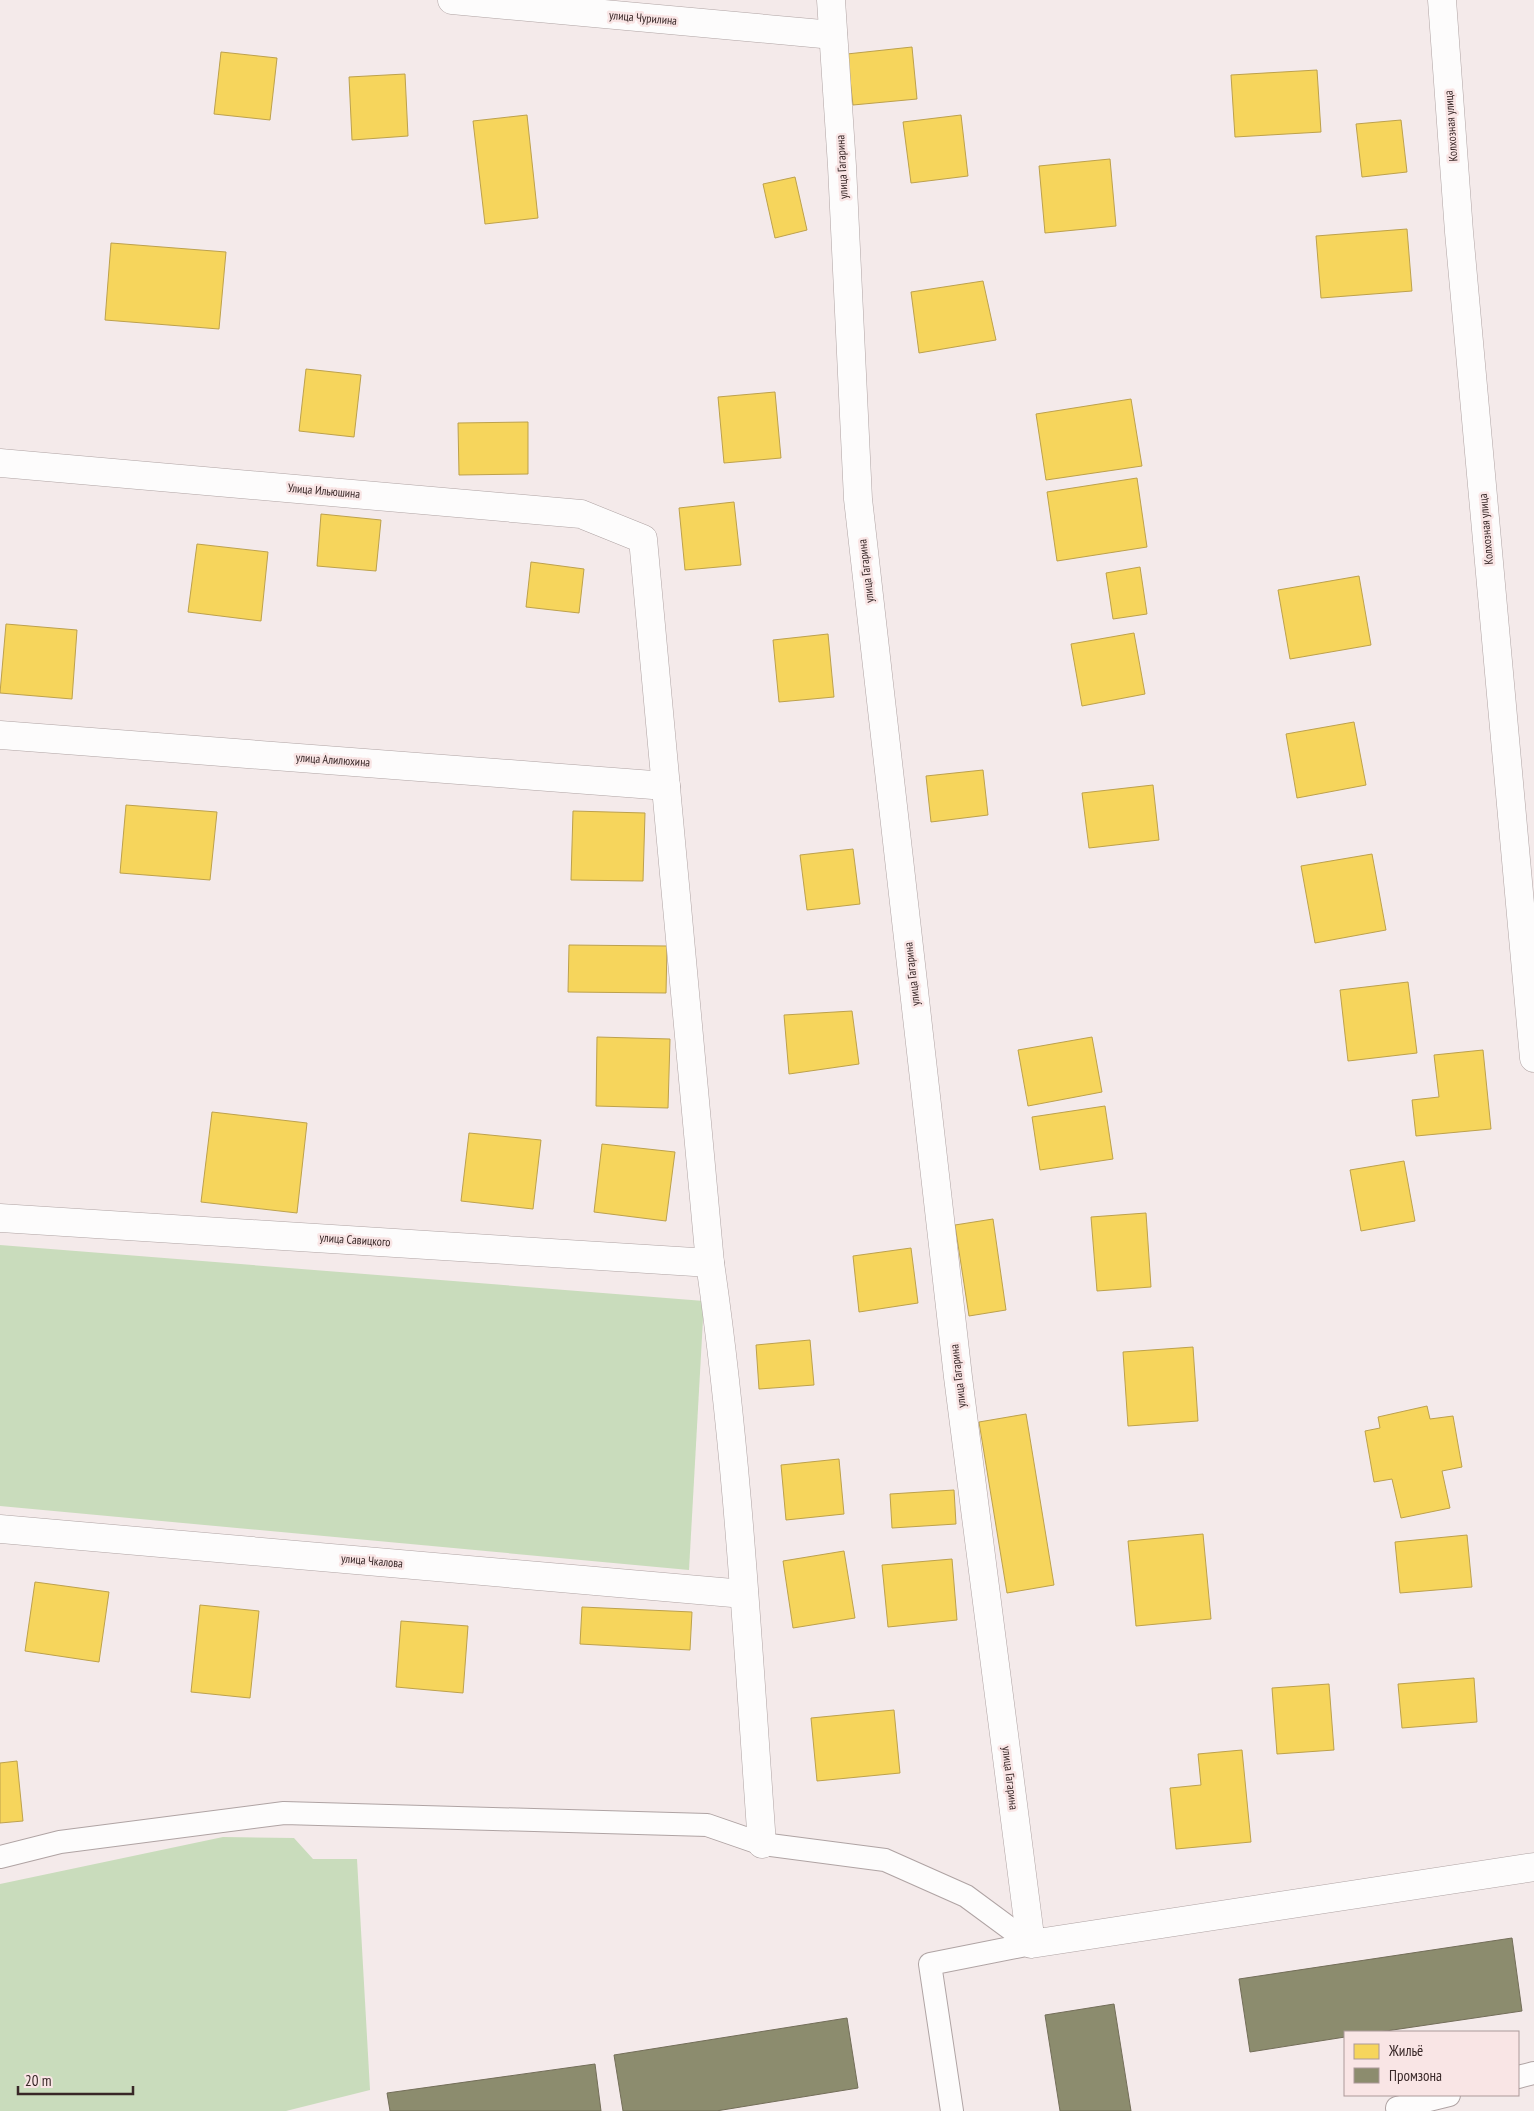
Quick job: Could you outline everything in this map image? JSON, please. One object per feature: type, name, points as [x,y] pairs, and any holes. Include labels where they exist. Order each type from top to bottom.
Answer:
[{"type":"street","name":"улица Чурилина","points":[[452,0],[833,36]]},
{"type":"street","name":"улица Гагарина","points":[[831,0],[842,166],[858,498],[958,1377],[1031,1944]]},
{"type":"street","name":"Колхозная улица","points":[[1442,0],[1459,232],[1534,1058]]},
{"type":"street","name":"Улица Ильюшина","points":[[0,463],[581,514],[643,539],[666,786]]},
{"type":"street","name":"улица Алилюхина","points":[[0,735],[666,786]]},
{"type":"street","points":[[666,786],[710,1263],[718,1314],[736,1489],[762,1844]]},
{"type":"street","name":"улица Савицкого","points":[[0,1218],[710,1263]]},
{"type":"street","name":"улица Чкалова","points":[[0,1529],[744,1594]]},
{"type":"street","points":[[1031,1944],[1534,1867]]},
{"type":"lane","points":[[0,1857],[60,1842],[284,1813],[707,1825],[762,1844],[885,1860],[966,1896],[1031,1944]]},
{"type":"lane","points":[[952,2111],[930,1964],[1031,1944]]},
{"type":"lane","points":[[1519,2077],[1534,2073]]},
{"type":"lane","points":[[1398,2111],[1397,2108],[1445,2096]]},
{"type":"green space","points":[[0,1245],[704,1301],[689,1570],[0,1506]]},
{"type":"green space","points":[[223,1837],[294,1838],[313,1859],[357,1859],[370,2090],[286,2111],[0,2111],[0,1884]]},
{"type":"building: Жильё","points":[[912,47],[917,99],[853,105],[847,54]]},
{"type":"building: Жильё","points":[[221,52],[277,58],[270,120],[214,114]]},
{"type":"building: Жильё","points":[[1317,70],[1321,132],[1235,137],[1231,75]]},
{"type":"building: Жильё","points":[[405,74],[408,136],[352,140],[349,77]]},
{"type":"building: Жильё","points":[[527,115],[538,218],[485,224],[473,121]]},
{"type":"building: Жильё","points":[[961,115],[968,176],[911,183],[903,122]]},
{"type":"building: Жильё","points":[[1401,120],[1407,172],[1362,177],[1356,124]]},
{"type":"building: Жильё","points":[[1110,159],[1116,226],[1045,233],[1039,166]]},
{"type":"building: Жильё","points":[[795,177],[807,230],[775,238],[763,184]]},
{"type":"building: Жильё","points":[[1407,229],[1412,291],[1321,298],[1316,236]]},
{"type":"building: Жильё","points":[[111,243],[226,252],[219,329],[105,320]]},
{"type":"building: Жильё","points":[[983,281],[996,340],[919,353],[911,292]]},
{"type":"building: Жильё","points":[[306,369],[361,375],[354,437],[299,431]]},
{"type":"building: Жильё","points":[[775,392],[781,458],[724,463],[718,397]]},
{"type":"building: Жильё","points":[[1131,399],[1142,466],[1046,480],[1036,414]]},
{"type":"building: Жильё","points":[[528,422],[528,474],[459,475],[458,423]]},
{"type":"building: Жильё","points":[[1137,478],[1147,547],[1057,561],[1047,492]]},
{"type":"building: Жильё","points":[[734,502],[741,565],[685,570],[679,508]]},
{"type":"building: Жильё","points":[[321,514],[381,520],[376,571],[317,566]]},
{"type":"building: Жильё","points":[[197,544],[268,552],[261,621],[188,612]]},
{"type":"building: Жильё","points":[[531,562],[584,569],[579,613],[526,607]]},
{"type":"building: Жильё","points":[[1140,567],[1147,614],[1113,619],[1106,573]]},
{"type":"building: Жильё","points":[[1359,576],[1371,645],[1290,659],[1278,590]]},
{"type":"building: Жильё","points":[[6,624],[77,630],[72,699],[0,693]]},
{"type":"building: Жильё","points":[[1134,633],[1145,694],[1082,706],[1071,644]]},
{"type":"building: Жильё","points":[[828,634],[834,697],[779,702],[773,640]]},
{"type":"building: Жильё","points":[[1354,722],[1366,785],[1297,798],[1286,734]]},
{"type":"building: Жильё","points":[[983,770],[988,815],[931,822],[926,776]]},
{"type":"building: Жильё","points":[[1153,785],[1159,840],[1089,848],[1082,793]]},
{"type":"building: Жильё","points":[[126,805],[217,812],[210,880],[120,873]]},
{"type":"building: Жильё","points":[[573,811],[645,813],[643,881],[571,880]]},
{"type":"building: Жильё","points":[[853,849],[860,904],[807,910],[800,855]]},
{"type":"building: Жильё","points":[[1372,854],[1386,930],[1315,943],[1301,866]]},
{"type":"building: Жильё","points":[[569,945],[667,946],[666,993],[568,992]]},
{"type":"building: Жильё","points":[[1408,982],[1417,1053],[1348,1061],[1340,990]]},
{"type":"building: Жильё","points":[[852,1011],[859,1064],[789,1074],[784,1015]]},
{"type":"building: Жильё","points":[[597,1037],[670,1039],[668,1108],[596,1106]]},
{"type":"building: Жильё","points":[[1092,1037],[1102,1092],[1028,1106],[1018,1050]]},
{"type":"building: Жильё","points":[[1483,1050],[1491,1129],[1416,1136],[1412,1100],[1439,1097],[1434,1055]]},
{"type":"building: Жильё","points":[[1105,1106],[1113,1159],[1040,1170],[1032,1117]]},
{"type":"building: Жильё","points":[[212,1112],[307,1123],[297,1213],[201,1202]]},
{"type":"building: Жильё","points":[[469,1133],[541,1140],[533,1209],[461,1201]]},
{"type":"building: Жильё","points":[[602,1144],[675,1152],[666,1221],[594,1212]]},
{"type":"building: Жильё","points":[[1404,1161],[1415,1221],[1361,1231],[1350,1170]]},
{"type":"building: Жильё","points":[[1146,1213],[1151,1287],[1097,1291],[1091,1217]]},
{"type":"building: Жильё","points":[[993,1219],[1006,1310],[969,1316],[955,1225]]},
{"type":"building: Жильё","points":[[911,1248],[918,1303],[859,1312],[853,1256]]},
{"type":"building: Жильё","points":[[810,1340],[814,1385],[759,1389],[756,1345]]},
{"type":"building: Жильё","points":[[1193,1347],[1198,1421],[1128,1426],[1123,1352]]},
{"type":"building: Жильё","points":[[1427,1406],[1430,1419],[1453,1416],[1462,1467],[1442,1471],[1450,1508],[1401,1518],[1392,1479],[1374,1482],[1365,1431],[1380,1428],[1378,1417]]},
{"type":"building: Жильё","points":[[1026,1414],[1054,1585],[1007,1593],[979,1422]]},
{"type":"building: Жильё","points":[[839,1459],[844,1514],[786,1520],[781,1465]]},
{"type":"building: Жильё","points":[[954,1490],[956,1524],[892,1528],[890,1494]]},
{"type":"building: Жильё","points":[[1203,1534],[1211,1619],[1136,1626],[1128,1541]]},
{"type":"building: Жильё","points":[[1467,1535],[1472,1587],[1400,1593],[1395,1542]]},
{"type":"building: Жильё","points":[[844,1551],[855,1618],[793,1628],[783,1561]]},
{"type":"building: Жильё","points":[[952,1559],[957,1620],[888,1627],[882,1565]]},
{"type":"building: Жильё","points":[[35,1582],[109,1592],[99,1662],[25,1651]]},
{"type":"building: Жильё","points":[[200,1605],[259,1611],[250,1698],[191,1692]]},
{"type":"building: Жильё","points":[[582,1607],[692,1612],[690,1650],[580,1644]]},
{"type":"building: Жильё","points":[[401,1621],[468,1626],[463,1693],[396,1687]]},
{"type":"building: Жильё","points":[[1474,1678],[1477,1722],[1402,1728],[1398,1684]]},
{"type":"building: Жильё","points":[[1329,1684],[1334,1750],[1277,1754],[1272,1688]]},
{"type":"building: Жильё","points":[[894,1710],[900,1773],[817,1781],[811,1718]]},
{"type":"building: Жильё","points":[[1242,1750],[1251,1842],[1176,1849],[1170,1788],[1201,1785],[1198,1754]]},
{"type":"building: Жильё","points":[[17,1761],[23,1821],[0,1823],[0,1763]]},
{"type":"building: Промзона","points":[[1512,1938],[1522,2011],[1386,2031],[1344,2031],[1344,2037],[1250,2052],[1239,1979]]},
{"type":"building: Промзона","points":[[1114,2004],[1131,2111],[1060,2111],[1045,2015]]},
{"type":"building: Промзона","points":[[847,2018],[858,2088],[716,2111],[623,2111],[614,2055]]},
{"type":"building: Промзона","points":[[595,2064],[601,2111],[390,2111],[387,2093]]}]
